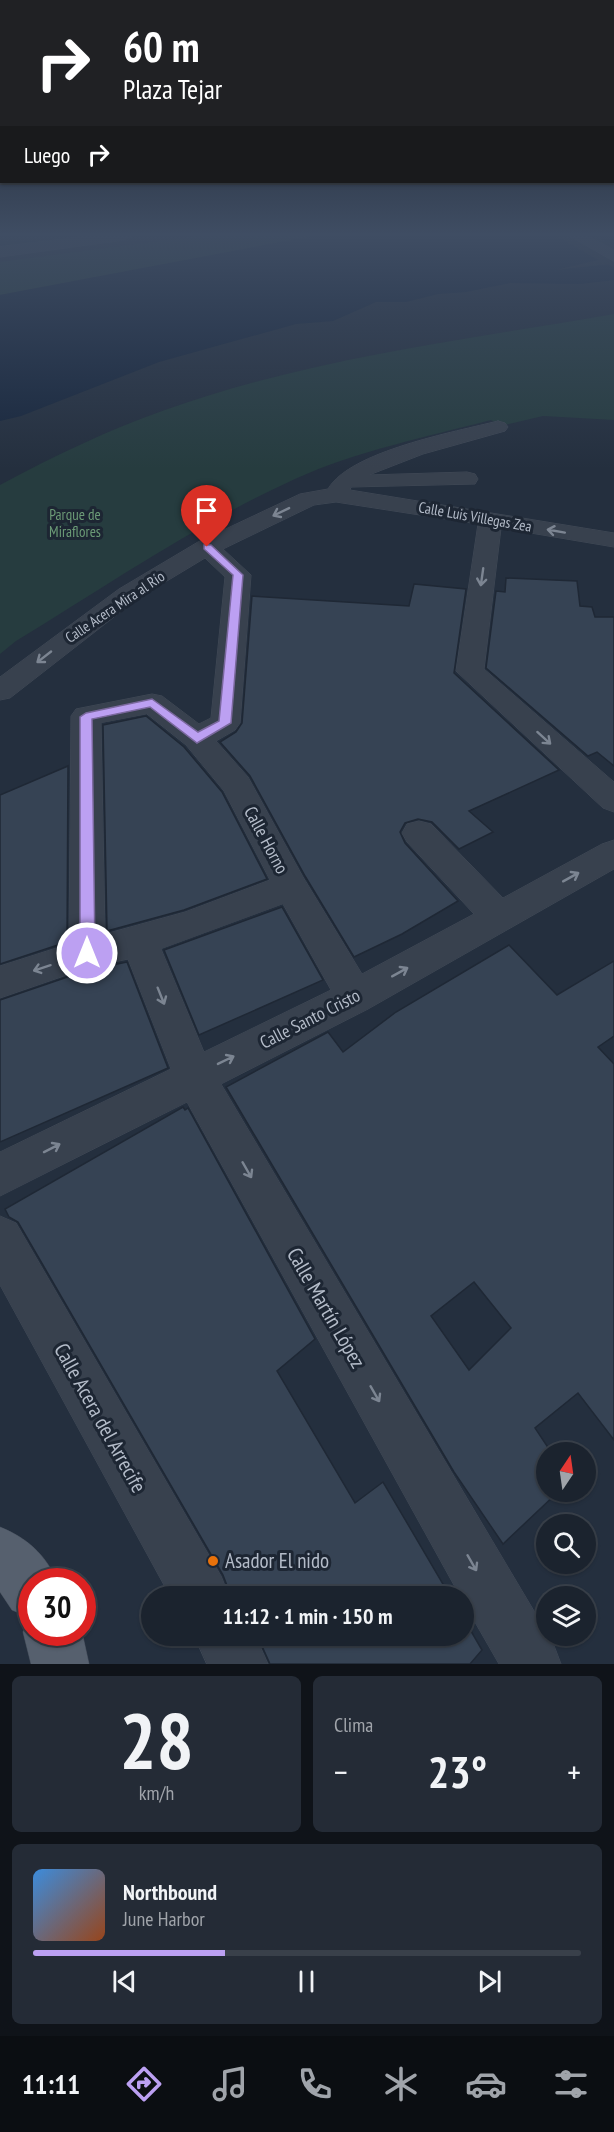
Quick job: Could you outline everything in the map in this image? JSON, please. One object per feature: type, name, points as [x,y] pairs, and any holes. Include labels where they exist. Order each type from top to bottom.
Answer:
[{"type":"main road","points":[[0,1555],[18,1571]]},
{"type":"main road","points":[[57,1646],[60,1664]]},
{"type":"street","name":"Calle Acera Mira al Río","points":[[0,691],[128,594],[207,547],[308,499],[339,489],[357,472],[404,453],[498,427]]},
{"type":"street","points":[[339,489],[467,479]]},
{"type":"street","name":"Calle Luis Villegas Zea","points":[[339,489],[490,519],[614,540]]},
{"type":"street","points":[[490,519],[470,671],[614,800]]},
{"type":"street","points":[[197,738],[225,723],[238,575],[207,547]]},
{"type":"street","name":"Calle Horno","points":[[87,953],[86,717],[152,703],[197,738],[237,785],[291,886],[355,997]]},
{"type":"street","points":[[419,833],[499,917]]},
{"type":"street","name":"Calle Santo Cristo","points":[[0,1175],[355,997],[614,853]]},
{"type":"street","points":[[0,982],[87,953],[139,941],[192,924],[291,886]]},
{"type":"street","name":"Calle Martín López","points":[[139,941],[194,1076],[532,1664]]},
{"type":"street","name":"Calle Acera del Arrecife","points":[[0,1239],[195,1586]]},
{"type":"street","points":[[229,1646],[239,1664]]},
{"type":"green space","name":"Parque de Miraflores","points":[[614,314],[614,420],[543,416],[501,426],[491,420],[392,445],[319,469],[259,496],[188,535],[16,641],[0,654],[0,485],[123,426],[220,392],[275,377],[388,352]]},
{"type":"water","points":[[0,314],[350,314],[333,321],[296,324],[159,362],[21,416],[0,421]]},
{"type":"building","points":[[506,578],[577,581],[580,606],[592,607],[595,617],[614,617],[614,766],[597,752],[588,756],[486,668],[496,591],[505,592]]},
{"type":"building","points":[[414,584],[466,589],[454,673],[559,770],[469,811],[493,832],[459,849],[432,822],[418,819],[405,823],[400,832],[405,843],[458,901],[402,934],[354,957],[305,876],[250,776],[220,742],[236,732],[242,723],[252,596],[409,606]]},
{"type":"building","points":[[146,716],[184,747],[222,792],[267,879],[184,910],[107,931],[103,725]]},
{"type":"building","points":[[68,766],[67,942],[0,964],[0,795]]},
{"type":"building","points":[[282,907],[323,980],[199,1035],[164,950]]},
{"type":"building","points":[[509,945],[557,995],[614,961],[614,1036],[598,1047],[614,1064],[614,1440],[578,1393],[535,1428],[544,1442],[536,1442],[536,1502],[547,1502],[503,1544],[454,1472],[226,1087],[328,1032],[343,1052],[396,1012]],"holes":[[[474,1282],[511,1328],[469,1370],[431,1316]]]},
{"type":"building","points":[[127,962],[168,1068],[0,1142],[0,1000],[88,970]]},
{"type":"building","points":[[183,1107],[185,1110],[188,1108],[315,1339],[277,1371],[355,1503],[383,1482],[444,1586],[227,1586],[223,1575],[18,1222],[9,1217],[5,1209]]},
{"type":"building","points":[[474,1636],[482,1650],[470,1664],[270,1664],[262,1646],[474,1646]]},
{"type":"place","name":"Asador El nido","points":[[213,1561]]},
{"type":"route","points":[[87,953],[86,717],[152,703],[197,738],[225,723],[238,575],[207,547]]}]
